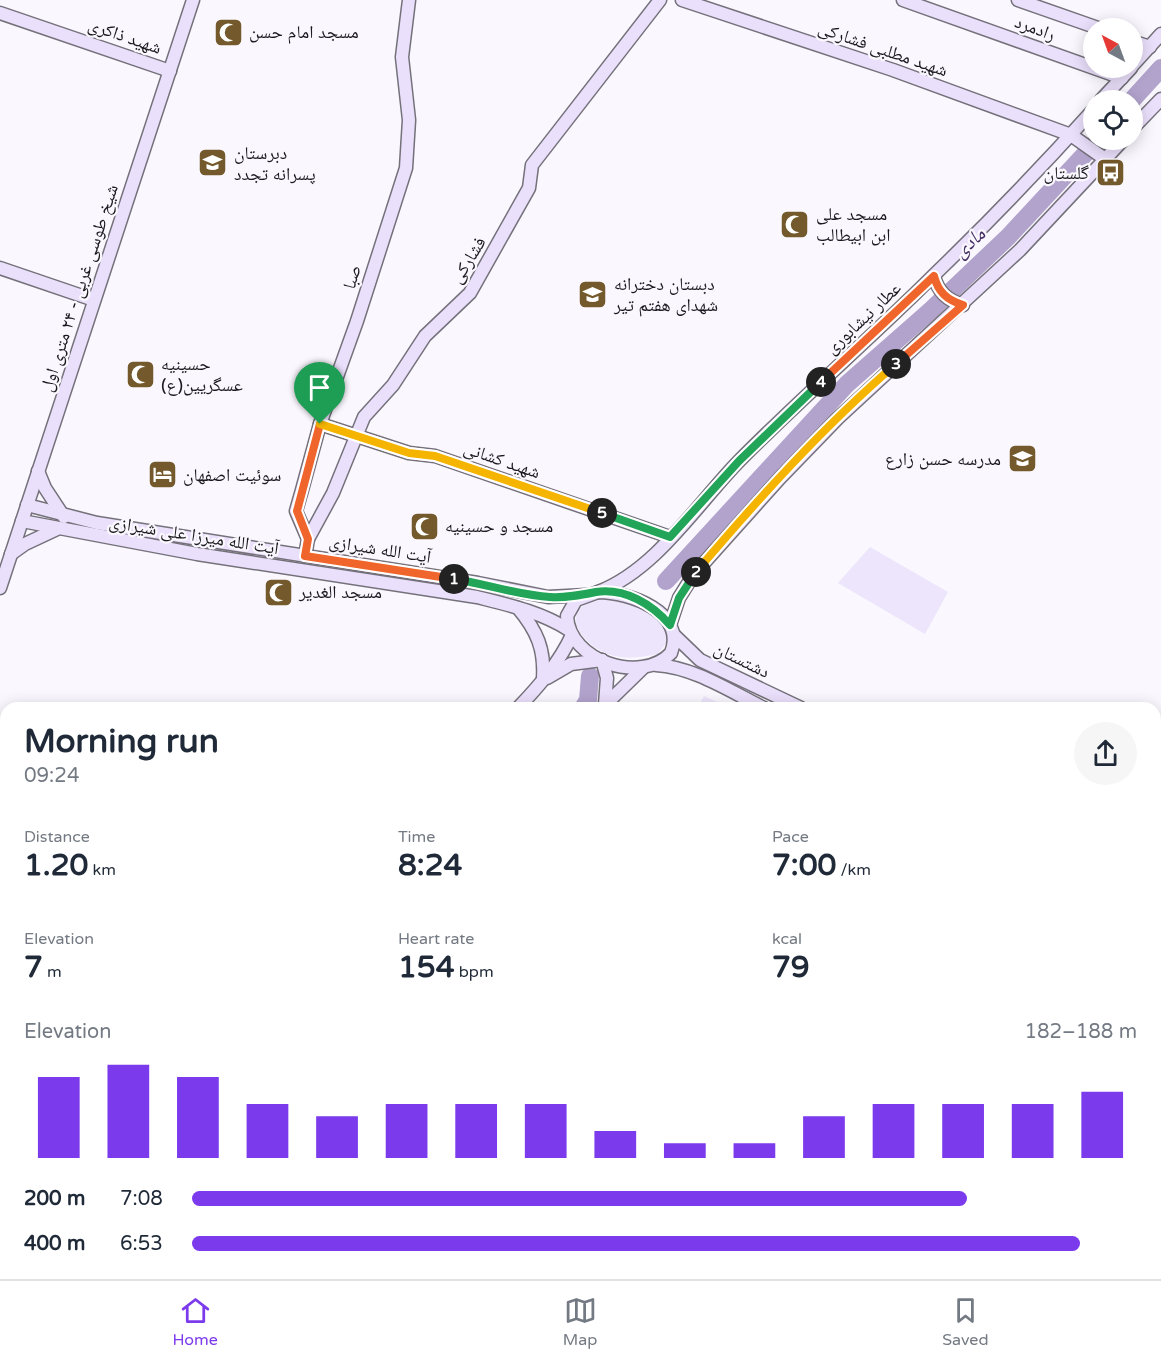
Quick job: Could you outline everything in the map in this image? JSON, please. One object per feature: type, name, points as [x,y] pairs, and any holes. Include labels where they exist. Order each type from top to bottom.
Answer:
[{"type":"street","name":"شیخ طوسی غربی - ۲۴ متری اول","points":[[0,588],[193,0]]},
{"type":"street","name":"صبا","points":[[308,539],[297,511],[320,424],[357,321],[406,168],[409,120],[402,57],[409,0]]},
{"type":"street","name":"فشارکی","points":[[308,539],[333,494],[364,417],[393,385],[425,336],[470,293],[529,188],[532,165],[660,0]]},
{"type":"street","name":"شهید مطلبی فشارکی","points":[[682,0],[893,70],[1071,135],[1105,159]]},
{"type":"street","name":"رادمرد","points":[[903,0],[1083,64]]},
{"type":"street","points":[[1018,0],[1083,23]]},
{"type":"street","name":"شهید ذاکری","points":[[0,13],[170,71]]},
{"type":"street","points":[[1143,55],[1161,34]]},
{"type":"street","points":[[1143,45],[1150,47]]},
{"type":"street","points":[[1111,90],[1122,78]]},
{"type":"street","points":[[1143,118],[1161,99]]},
{"type":"street","name":"عطار نیشابوری","points":[[592,593],[619,584],[647,564],[739,461],[935,280],[1083,121]]},
{"type":"street","points":[[608,702],[649,666],[671,653],[672,630],[679,598],[694,574],[780,477],[837,418],[1020,250],[1114,150]]},
{"type":"street","points":[[0,268],[94,300]]},
{"type":"street","points":[[935,280],[941,292],[959,304]]},
{"type":"street","name":"شهید کشانی","points":[[320,424],[409,453],[435,456],[670,537]]},
{"type":"street","points":[[38,471],[45,488],[64,517]]},
{"type":"street","name":"آیت الله شیرازی","points":[[27,505],[64,517],[478,583],[548,597],[592,593]]},
{"type":"street","points":[[80,534],[83,520]]},
{"type":"street","name":"آیت الله میرزا علی شیرازی","points":[[22,521],[80,534],[477,597],[518,607],[553,620],[570,632]]},
{"type":"street","points":[[11,554],[25,544],[58,529]]},
{"type":"street","points":[[305,556],[308,539]]},
{"type":"street","points":[[523,702],[565,651],[570,632],[567,616],[570,607],[592,593],[626,595],[639,599],[652,607],[672,630]]},
{"type":"street","points":[[518,607],[539,637],[543,651],[543,680]]},
{"type":"street","name":"دشتستان","points":[[672,630],[700,660],[788,702]]},
{"type":"street","points":[[570,632],[584,649],[602,660],[616,665],[649,666]]},
{"type":"street","points":[[543,680],[571,664],[602,660]]},
{"type":"street","points":[[602,660],[608,678],[604,702]]},
{"type":"street","name":"دشتستان","points":[[649,666],[672,666],[751,702]]},
{"type":"shaded area","points":[[870,547],[948,592],[925,634],[838,583]]},
{"type":"shaded area","points":[[613,597],[641,605],[661,620],[670,638],[658,654],[621,657],[594,646],[584,637],[578,627],[576,617],[581,608],[593,601]]},
{"type":"shaded area","points":[[704,696],[717,702],[701,702]]},
{"type":"waterway","name":"مادی","points":[[1141,90],[1161,68]]},
{"type":"waterway","name":"مادی","points":[[666,581],[847,384],[930,311],[1008,237],[1089,150]]},
{"type":"waterway","name":"مادی","points":[[587,702],[590,676]]},
{"type":"place","name":"مسجد امام حسن","points":[[228,32]]},
{"type":"place","name":"دبرستان پسرانه تجدد","points":[[213,163]]},
{"type":"place","name":"گلستان","points":[[1110,173]]},
{"type":"place","name":"مسجد علی ابن ابیطالب","points":[[795,224]]},
{"type":"place","name":"دبستان دخترانه شهدای هفتم تیر","points":[[593,294]]},
{"type":"place","name":"حسینیه عسگریین(ع)","points":[[140,374]]},
{"type":"place","name":"مدرسه حسن زارع","points":[[1022,459]]},
{"type":"place","name":"سوئیت اصفهان","points":[[162,475]]},
{"type":"place","name":"مسجد و حسینیه","points":[[424,526]]},
{"type":"place","name":"مسجد الغدیر","points":[[278,592]]},
{"type":"route","points":[[934,276],[936,284],[947,298],[963,305],[837,418],[780,477],[694,574],[679,598],[670,625],[662,615],[639,599],[612,592],[598,592],[566,598],[548,597],[478,583],[305,556],[308,539],[298,519],[297,511],[320,424],[409,453],[435,456],[670,537],[739,461],[934,276]]}]
